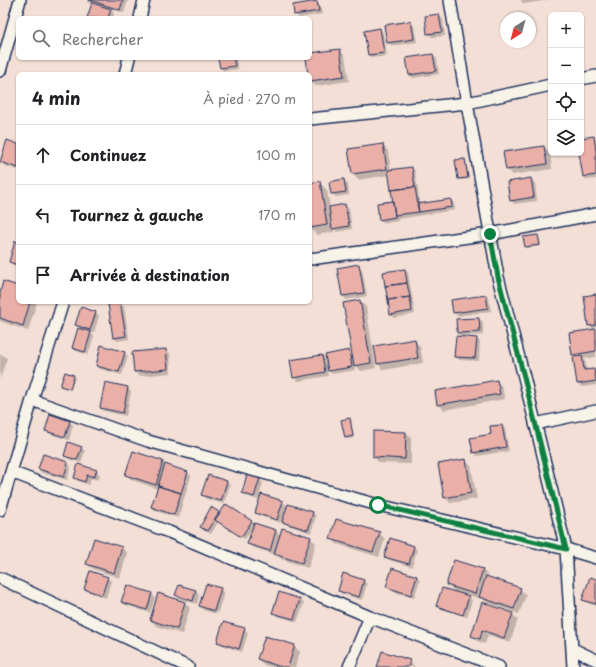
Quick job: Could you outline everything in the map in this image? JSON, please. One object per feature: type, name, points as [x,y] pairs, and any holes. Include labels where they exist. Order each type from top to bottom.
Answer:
[{"type":"street","points":[[0,70],[20,0]]},
{"type":"street","points":[[140,16],[144,0]]},
{"type":"street","points":[[450,0],[498,277],[566,549],[574,667]]},
{"type":"street","points":[[126,72],[128,60]]},
{"type":"street","points":[[584,78],[596,76]]},
{"type":"street","points":[[312,119],[467,103],[548,86]]},
{"type":"street","points":[[312,259],[490,234],[596,214]]},
{"type":"street","points":[[0,510],[3,488],[11,472],[62,304]]},
{"type":"street","points":[[32,400],[148,442],[378,505],[566,549],[596,558]]},
{"type":"street","points":[[535,424],[596,411]]},
{"type":"street","points":[[11,472],[169,532],[370,617],[499,667]]},
{"type":"street","points":[[0,578],[188,667]]},
{"type":"street","points":[[349,667],[370,617]]},
{"type":"street","points":[[573,649],[596,660]]},
{"type":"building","points":[[89,0],[123,0],[120,10]]},
{"type":"building","points":[[317,1],[319,11],[294,15],[293,5]]},
{"type":"building","points":[[92,3],[111,9],[109,16],[88,16]]},
{"type":"building","points":[[439,14],[442,32],[427,34],[425,16]]},
{"type":"building","points":[[411,21],[414,39],[387,43],[384,25]]},
{"type":"building","points":[[380,28],[384,53],[368,55],[364,31]]},
{"type":"building","points":[[340,49],[344,76],[312,81],[312,72],[308,72],[306,60],[312,60],[312,53]]},
{"type":"building","points":[[433,54],[436,71],[409,75],[406,58]]},
{"type":"building","points":[[218,60],[234,60],[235,66],[220,68]]},
{"type":"building","points":[[594,136],[596,175],[583,177],[580,156],[584,156],[584,138]]},
{"type":"building","points":[[7,140],[16,143],[16,167],[0,162]]},
{"type":"building","points":[[383,144],[387,169],[352,174],[348,149]]},
{"type":"building","points":[[544,146],[547,164],[506,170],[503,152]]},
{"type":"building","points":[[465,159],[468,178],[458,179],[455,160]]},
{"type":"building","points":[[412,167],[415,187],[391,190],[388,170]]},
{"type":"building","points":[[531,178],[534,197],[510,201],[507,182]]},
{"type":"building","points":[[344,179],[346,192],[331,194],[329,182]]},
{"type":"building","points":[[320,181],[327,225],[312,228],[312,183]]},
{"type":"building","points":[[415,187],[419,212],[395,215],[391,190]]},
{"type":"building","points":[[451,199],[452,207],[419,212],[417,204]]},
{"type":"building","points":[[393,201],[395,217],[379,220],[377,203]]},
{"type":"building","points":[[345,204],[349,226],[332,229],[329,207]]},
{"type":"building","points":[[538,235],[540,245],[525,247],[523,237]]},
{"type":"building","points":[[15,241],[16,264],[9,262]]},
{"type":"building","points":[[359,264],[364,293],[342,296],[337,268]]},
{"type":"building","points":[[405,269],[407,283],[385,286],[383,272]]},
{"type":"building","points":[[3,281],[16,285],[16,304],[29,304],[23,326],[0,318],[0,293]]},
{"type":"building","points":[[407,283],[410,297],[388,300],[385,286]]},
{"type":"building","points":[[596,294],[596,325],[588,326],[584,296]]},
{"type":"building","points":[[486,295],[488,308],[453,313],[451,300]]},
{"type":"building","points":[[410,297],[412,311],[390,315],[388,300]]},
{"type":"building","points":[[360,300],[371,363],[354,366],[343,303]]},
{"type":"building","points":[[108,304],[120,304],[126,336],[113,338]]},
{"type":"building","points":[[81,307],[96,312],[90,330],[75,325]]},
{"type":"building","points":[[479,318],[480,332],[457,333],[456,319]]},
{"type":"building","points":[[78,328],[91,332],[85,352],[72,348]]},
{"type":"building","points":[[596,329],[596,351],[572,355],[569,333]]},
{"type":"building","points":[[456,336],[477,338],[475,358],[454,357]]},
{"type":"building","points":[[415,339],[418,358],[377,364],[374,346]]},
{"type":"building","points":[[101,345],[125,352],[119,372],[96,366]]},
{"type":"building","points":[[166,349],[168,369],[134,372],[132,352]]},
{"type":"building","points":[[349,350],[352,367],[328,371],[325,355]]},
{"type":"building","points":[[322,355],[325,372],[293,378],[290,360]]},
{"type":"building","points":[[582,356],[584,370],[594,369],[596,381],[577,384],[573,357]]},
{"type":"building","points":[[65,372],[74,375],[70,389],[60,386]]},
{"type":"building","points":[[497,380],[500,394],[437,405],[435,391]]},
{"type":"building","points":[[105,382],[128,387],[123,413],[100,408]]},
{"type":"building","points":[[50,414],[70,421],[65,437],[45,431]]},
{"type":"building","points":[[350,418],[353,436],[345,438],[341,420]]},
{"type":"building","points":[[502,425],[506,447],[473,453],[470,438],[491,434],[490,426]]},
{"type":"building","points":[[373,431],[406,432],[405,459],[373,457]]},
{"type":"building","points":[[68,442],[82,447],[77,460],[64,456]]},
{"type":"building","points":[[133,451],[163,461],[156,485],[125,475]]},
{"type":"building","points":[[43,454],[68,462],[64,477],[38,469]]},
{"type":"building","points":[[466,459],[471,493],[444,498],[438,464]]},
{"type":"building","points":[[78,464],[97,470],[94,477],[87,475],[85,482],[74,478]]},
{"type":"building","points":[[165,464],[188,472],[181,493],[158,486]]},
{"type":"building","points":[[247,474],[260,478],[254,497],[242,493]]},
{"type":"building","points":[[208,475],[227,481],[221,501],[201,495]]},
{"type":"building","points":[[158,486],[181,493],[174,515],[151,507]]},
{"type":"building","points":[[261,494],[283,501],[277,520],[255,513]]},
{"type":"building","points":[[226,504],[252,521],[241,537],[215,520]]},
{"type":"building","points":[[288,504],[313,512],[308,530],[282,522]]},
{"type":"building","points":[[211,507],[219,512],[207,531],[200,527]]},
{"type":"building","points":[[336,519],[380,532],[373,552],[330,539]]},
{"type":"building","points":[[254,523],[276,530],[270,551],[247,544]]},
{"type":"building","points":[[282,528],[311,537],[302,563],[274,554]]},
{"type":"building","points":[[94,538],[122,547],[114,573],[86,564]]},
{"type":"building","points":[[390,538],[414,546],[409,564],[384,557]]},
{"type":"building","points":[[454,560],[483,569],[475,594],[446,585]]},
{"type":"building","points":[[392,568],[417,576],[411,595],[386,587]]},
{"type":"building","points":[[90,571],[108,577],[102,595],[84,589]]},
{"type":"building","points":[[343,573],[364,580],[359,597],[338,591]]},
{"type":"building","points":[[486,576],[521,588],[514,609],[479,597]]},
{"type":"building","points":[[590,577],[596,579],[596,604],[582,600]]},
{"type":"building","points":[[206,584],[221,588],[214,611],[199,606]]},
{"type":"building","points":[[127,585],[152,593],[147,610],[121,602]]},
{"type":"building","points":[[179,585],[196,590],[193,601],[175,595]]},
{"type":"building","points":[[442,588],[469,596],[463,615],[436,606]]},
{"type":"building","points":[[279,592],[300,599],[294,619],[272,613]]},
{"type":"building","points":[[158,593],[185,602],[177,629],[150,620]]},
{"type":"building","points":[[482,602],[513,613],[504,638],[482,630],[480,639],[471,636]]},
{"type":"building","points":[[223,622],[245,628],[239,649],[217,642]]},
{"type":"building","points":[[265,636],[295,645],[288,667],[281,667],[257,659]]},
{"type":"building","points":[[382,651],[410,660],[408,667],[377,667]]},
{"type":"route","points":[[378,505],[566,549],[498,277],[490,234]]}]
